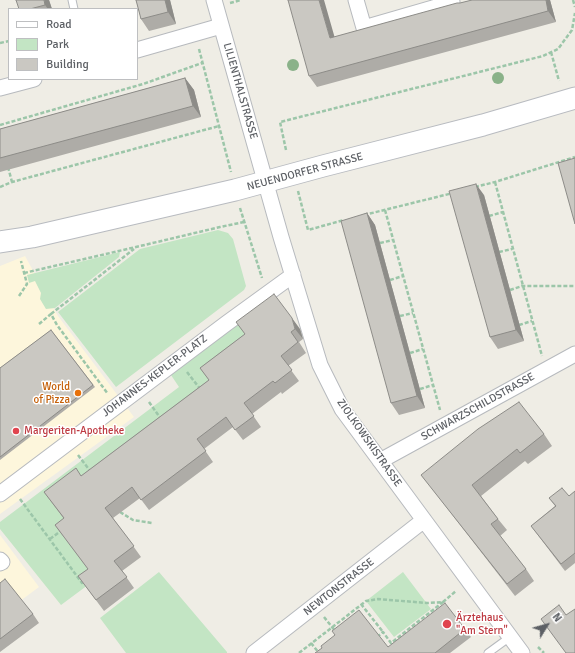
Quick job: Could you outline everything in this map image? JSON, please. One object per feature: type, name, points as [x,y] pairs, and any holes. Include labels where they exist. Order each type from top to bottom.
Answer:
[{"type":"street","name":"LILIENTHALSTRASSE","points":[[214,0],[266,182]]},
{"type":"street","points":[[356,0],[364,28],[433,8],[456,3]]},
{"type":"street","points":[[138,50],[221,26]]},
{"type":"street","points":[[0,88],[30,80]]},
{"type":"street","name":"NEUENDORFER STRASSE","points":[[0,242],[32,237],[235,190],[483,125],[575,98]]},
{"type":"street","name":"ZIOLKOWSKISTRASSE","points":[[266,182],[292,275],[320,365],[342,409],[522,653]]},
{"type":"street","name":"NEUENDORFER STRASSE","points":[[0,249],[32,237]]},
{"type":"street","name":"JOHANNES-KEPLER-PLATZ","points":[[5,490],[292,275]]},
{"type":"street","name":"SCHWARZSCHILDSTRASSE","points":[[380,460],[575,354]]},
{"type":"street","name":"NEWTONSTRASSE","points":[[254,653],[424,520]]},
{"type":"street","points":[[0,560],[2,562],[0,563]]},
{"type":"lane","points":[[488,653],[510,636]]},
{"type":"path","points":[[573,0],[575,7]]},
{"type":"path","points":[[286,150],[280,122],[543,56],[558,49],[572,30],[575,13]]},
{"type":"path","points":[[551,52],[559,81]]},
{"type":"path","points":[[0,125],[143,84],[202,63],[244,222],[267,293]]},
{"type":"path","points":[[0,187],[12,182],[219,126]]},
{"type":"path","points":[[473,188],[575,157]]},
{"type":"path","points":[[7,165],[12,182]]},
{"type":"path","points":[[495,182],[546,370]]},
{"type":"path","points":[[298,191],[308,230],[346,220]]},
{"type":"path","points":[[362,216],[458,192]]},
{"type":"path","points":[[385,210],[444,426]]},
{"type":"path","points":[[489,216],[503,212]]},
{"type":"path","points":[[24,273],[220,226],[244,222]]},
{"type":"path","points":[[380,243],[393,240]]},
{"type":"path","points":[[39,324],[136,247]]},
{"type":"path","points":[[499,252],[512,248]]},
{"type":"path","points":[[19,296],[27,284],[21,261]]},
{"type":"path","points":[[390,280],[403,276]]},
{"type":"path","points":[[510,290],[522,286],[575,286]]},
{"type":"path","points":[[400,316],[413,313]]},
{"type":"path","points":[[51,314],[57,325],[117,405]]},
{"type":"path","points":[[519,325],[532,321]]},
{"type":"path","points":[[410,353],[423,349]]},
{"type":"path","points":[[178,360],[202,392]]},
{"type":"path","points":[[420,389],[433,385]]},
{"type":"path","points":[[139,389],[163,421]]},
{"type":"path","points":[[68,442],[94,476]]},
{"type":"path","points":[[91,472],[96,468]]},
{"type":"path","points":[[5,490],[50,539],[82,583],[87,579]]},
{"type":"path","points":[[120,512],[133,520],[152,524]]},
{"type":"path","points":[[50,539],[62,529]]},
{"type":"path","points":[[361,604],[391,643],[469,581]]},
{"type":"path","points":[[299,653],[366,601],[378,599],[427,603],[443,602]]},
{"type":"path","points":[[334,630],[338,635]]},
{"type":"path","points":[[376,637],[383,632]]},
{"type":"path","points":[[311,643],[319,653]]},
{"type":"shaded area","points":[[25,256],[58,316],[134,417],[0,514],[0,266]]},
{"type":"shaded area","points":[[0,535],[39,587],[0,616]]},
{"type":"green space","points":[[218,230],[228,233],[233,239],[246,286],[244,290],[116,387],[58,312],[140,249]]},
{"type":"green space","points":[[120,252],[119,257],[55,308],[46,309],[40,299],[41,293],[35,281],[29,283],[27,275]]},
{"type":"green space","points":[[262,304],[244,333],[253,345],[208,378],[216,390],[63,536],[96,579],[61,605],[0,529],[0,522],[179,387],[171,375]]},
{"type":"green space","points":[[159,572],[227,653],[126,653],[100,618]]},
{"type":"green space","points":[[403,572],[431,609],[394,637],[366,601]]},
{"type":"building","points":[[16,0],[44,0],[45,5],[34,8],[19,8]]},
{"type":"building","points":[[136,0],[165,0],[168,12],[141,19]]},
{"type":"building","points":[[288,0],[319,0],[330,38],[472,0],[546,0],[548,11],[309,76]]},
{"type":"building","points":[[185,78],[193,106],[0,158],[0,129]]},
{"type":"building","points":[[575,158],[575,224],[558,163]]},
{"type":"building","points":[[476,184],[516,330],[490,337],[449,191]]},
{"type":"building","points":[[367,213],[417,396],[391,403],[341,221]]},
{"type":"building","points":[[274,294],[292,318],[295,329],[291,332],[298,342],[281,356],[292,370],[275,383],[273,381],[244,403],[254,416],[235,430],[226,417],[197,439],[206,451],[141,500],[132,487],[105,508],[134,546],[114,561],[127,577],[96,600],[78,576],[88,569],[55,525],[64,518],[44,492],[76,468],[81,476],[209,380],[200,368],[245,334],[236,322]]},
{"type":"building","points":[[51,330],[93,385],[0,457],[0,368]]},
{"type":"building","points":[[519,402],[544,434],[520,453],[517,449],[472,485],[498,519],[491,524],[526,569],[507,584],[421,475],[478,429]]},
{"type":"building","points":[[562,488],[569,496],[575,491],[575,553],[561,564],[531,526],[556,506],[549,498]]},
{"type":"building","points":[[5,579],[33,614],[0,639],[0,583]]},
{"type":"building","points":[[445,603],[465,629],[435,653],[315,653],[335,635],[332,631],[359,610],[388,647]]},
{"type":"building","points":[[559,605],[566,615],[575,609],[575,653],[566,653],[541,619]]},
{"type":"place","name":"World of Pizza","points":[[78,393]]},
{"type":"place","name":"Margeriten-Apotheke","points":[[16,431]]},
{"type":"place","name":"Ärztehaus \"Am Stern\"","points":[[447,624]]}]
